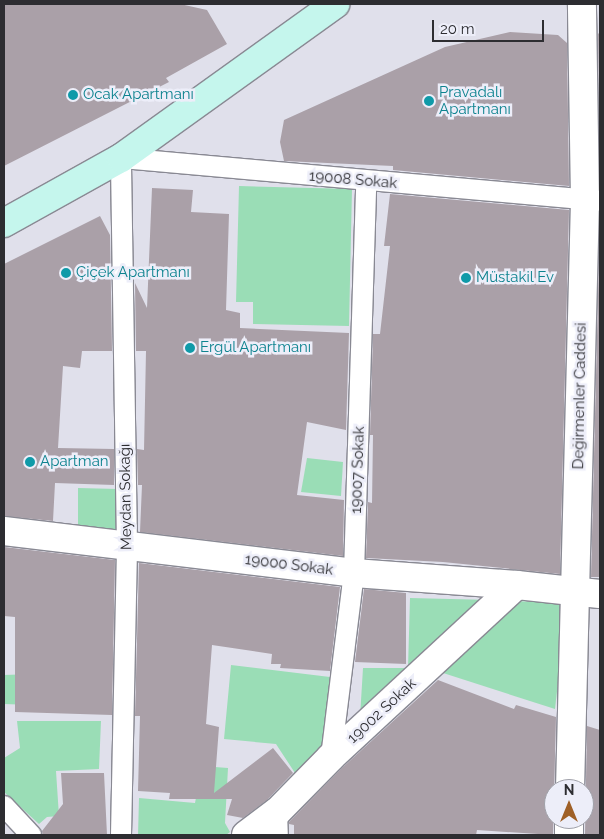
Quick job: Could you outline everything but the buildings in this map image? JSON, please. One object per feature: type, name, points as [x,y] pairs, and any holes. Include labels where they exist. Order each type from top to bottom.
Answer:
[{"type":"main road","points":[[4,223],[121,158],[335,4]]},
{"type":"street","name":"Değirmenler Caddesi","points":[[571,779],[587,593],[592,201],[582,4]]},
{"type":"street","name":"19000 Sokak","points":[[4,531],[354,573],[517,585],[587,593]]},
{"type":"street","name":"19002 Sokak","points":[[246,835],[277,824],[331,757],[517,585]]},
{"type":"lane","name":"19008 Sokak","points":[[121,158],[592,201]]},
{"type":"lane","name":"Meydan Sokağı","points":[[121,158],[126,546],[122,835]]},
{"type":"lane","name":"19007 Sokak","points":[[331,757],[354,573],[366,181]]},
{"type":"lane","points":[[4,806],[31,835]]},
{"type":"green space","points":[[239,186],[352,189],[349,326],[253,324],[253,302],[236,302]]},
{"type":"green space","points":[[307,458],[343,462],[341,496],[301,492]]},
{"type":"green space","points":[[78,488],[118,489],[117,529],[78,529]]},
{"type":"green space","points":[[410,598],[491,600],[360,717],[363,668],[408,668]]},
{"type":"green space","points":[[512,601],[567,603],[555,709],[440,672]]},
{"type":"green space","points":[[231,665],[330,677],[324,747],[295,773],[276,744],[224,739]]},
{"type":"green space","points":[[33,674],[32,705],[4,704],[4,675]]},
{"type":"green space","points":[[17,721],[101,721],[99,769],[56,771],[59,816],[47,817],[39,824],[4,792],[4,758],[20,748]]},
{"type":"green space","points":[[202,766],[228,768],[225,823],[230,832],[226,835],[138,835],[139,798],[195,803]]},
{"type":"place","name":"Ocak Apartmanı","points":[[73,95]]},
{"type":"place","name":"Pravadalı Apartmanı","points":[[429,101]]},
{"type":"place","name":"Çiçek Apartmanı","points":[[66,273]]},
{"type":"place","name":"Müstakil Ev","points":[[466,278]]},
{"type":"place","name":"Ergül Apartmanı","points":[[190,348]]},
{"type":"place","name":"Apartman","points":[[30,462]]}]
